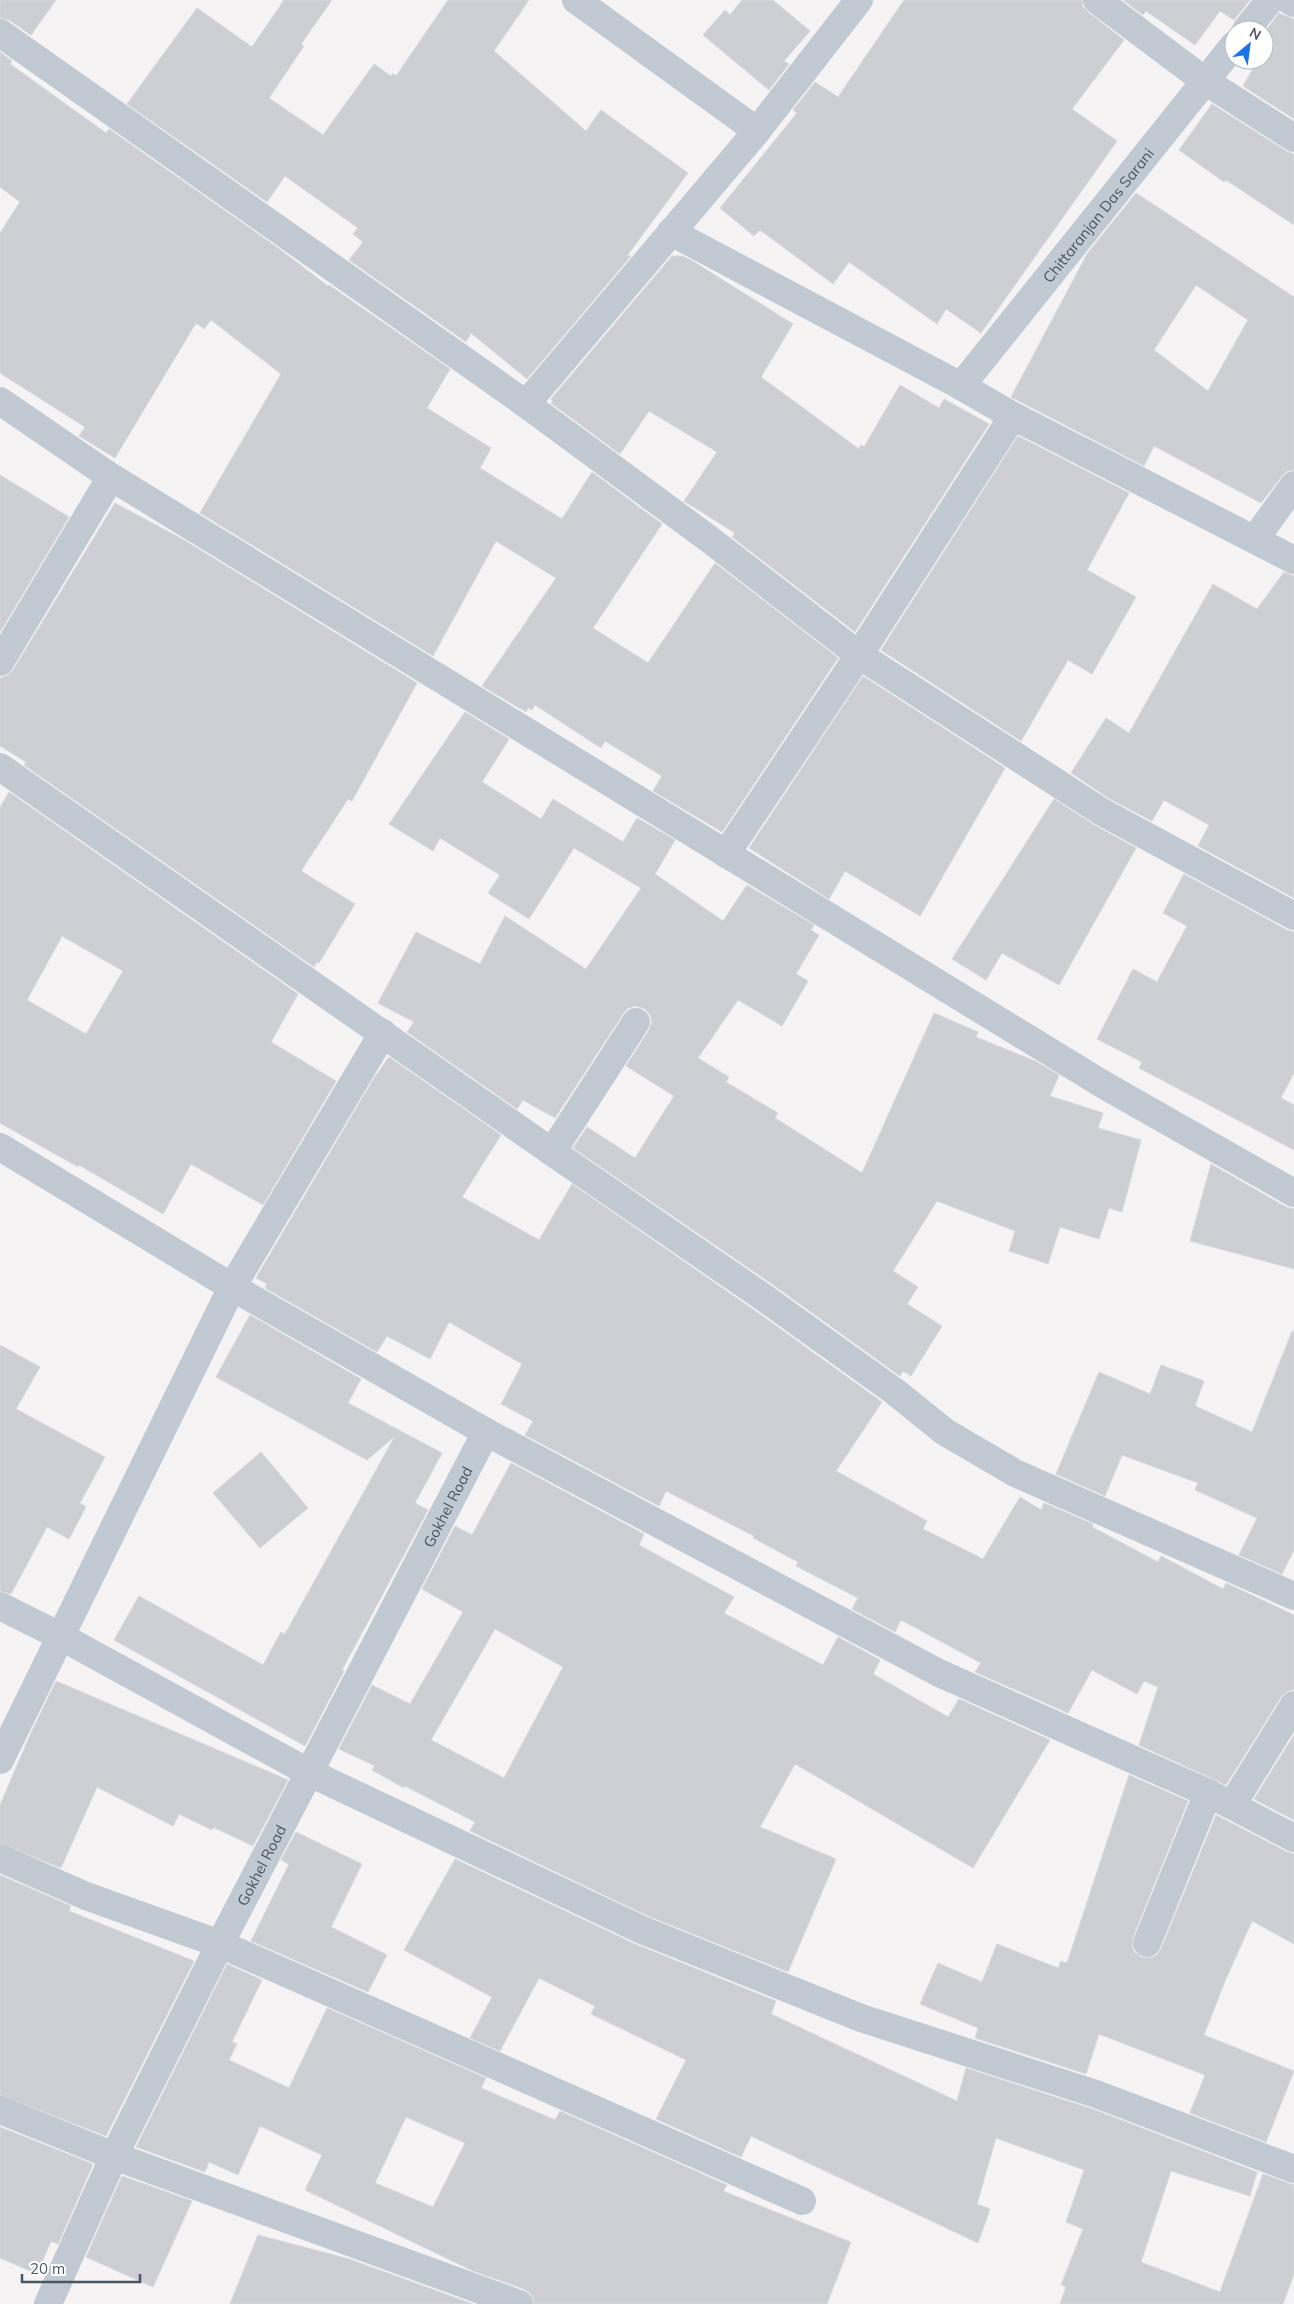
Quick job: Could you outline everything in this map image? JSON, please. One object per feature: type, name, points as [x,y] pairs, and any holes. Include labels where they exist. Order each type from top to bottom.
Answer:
[{"type":"street","points":[[576,0],[757,131]]},
{"type":"street","points":[[526,404],[757,131],[859,0]]},
{"type":"street","points":[[1098,0],[1205,81],[1294,138]]},
{"type":"street","points":[[1254,20],[1270,0]]},
{"type":"street","points":[[1289,0],[1294,3]]},
{"type":"street","points":[[0,33],[526,404],[709,538],[859,655],[1102,812],[1294,916]]},
{"type":"street","name":"Chittaranjan Das Sarani","points":[[961,386],[1224,57]]},
{"type":"street","points":[[671,232],[961,386],[1013,416],[1294,560]]},
{"type":"street","points":[[0,401],[112,477],[726,854],[1104,1085],[1294,1193]]},
{"type":"street","points":[[726,854],[859,655],[1013,416]]},
{"type":"street","points":[[0,662],[112,477]]},
{"type":"street","points":[[1256,540],[1294,485]]},
{"type":"street","points":[[0,767],[763,1297],[894,1391],[945,1432],[1015,1473],[1294,1596]]},
{"type":"street","points":[[552,1152],[636,1022]]},
{"type":"street","points":[[0,1760],[232,1286],[382,1033]]},
{"type":"street","points":[[0,1147],[232,1286],[486,1432],[939,1673],[1208,1793],[1294,1838]]},
{"type":"street","name":"Gokhel Road","points":[[48,2304],[114,2156],[220,1944],[486,1432]]},
{"type":"street","points":[[0,1606],[60,1636],[308,1772],[642,1930],[861,2018],[1096,2094],[1294,2169]]},
{"type":"street","points":[[1232,1805],[1294,1705]]},
{"type":"street","points":[[1147,1943],[1208,1793]]},
{"type":"street","points":[[0,1858],[86,1896],[220,1944],[802,2201]]},
{"type":"street","points":[[0,2110],[114,2156],[519,2304]]},
{"type":"building","points":[[0,0],[56,0],[31,35],[9,20],[0,18]]},
{"type":"building","points":[[284,0],[332,0],[301,44],[304,46],[269,98],[323,135],[374,64],[391,76],[393,73],[396,76],[448,0],[529,0],[494,51],[586,131],[601,110],[688,173],[627,256],[631,256],[527,379],[471,333],[466,342],[349,260],[363,242],[353,234],[358,228],[285,176],[267,202],[127,104],[197,8],[252,47]]},
{"type":"building","points":[[742,0],[773,0],[810,31],[784,61],[789,64],[769,90],[703,35],[725,10],[730,15]]},
{"type":"building","points":[[904,0],[1082,0],[1083,7],[1088,12],[1124,40],[1072,109],[1117,141],[981,333],[946,309],[937,324],[849,262],[833,284],[760,230],[754,236],[720,208],[797,113],[793,110],[815,82],[838,97]]},
{"type":"building","points":[[1123,0],[1250,0],[1234,20],[1220,11],[1195,45],[1146,11],[1143,15]]},
{"type":"building","points":[[1279,13],[1294,19],[1294,119],[1243,86],[1252,70],[1274,70],[1274,20]]},
{"type":"building","points":[[0,52],[12,61],[10,64],[106,133],[109,129],[278,248],[328,286],[450,369],[427,408],[491,448],[480,468],[562,519],[592,472],[662,524],[593,628],[648,663],[715,563],[838,658],[722,832],[653,791],[662,776],[605,741],[601,748],[535,705],[532,710],[528,708],[526,712],[482,686],[556,578],[496,541],[433,656],[200,513],[281,374],[211,320],[204,329],[196,323],[115,458],[79,436],[85,427],[0,373],[0,233],[20,202],[0,187]]},
{"type":"building","points":[[1212,104],[1286,151],[1294,154],[1294,225],[1226,180],[1224,182],[1179,150]]},
{"type":"building","points":[[1136,193],[1294,297],[1294,470],[1287,471],[1282,476],[1261,503],[1154,446],[1144,466],[1011,397],[1087,254]],"holes":[[[1196,285],[1248,320],[1208,391],[1154,350]]]},
{"type":"building","points":[[672,256],[682,256],[691,260],[793,324],[761,377],[859,449],[861,445],[864,447],[900,385],[939,408],[944,399],[989,424],[855,632],[732,537],[735,533],[684,501],[717,452],[649,411],[620,454],[551,403],[553,401],[551,399]]},
{"type":"building","points":[[1018,436],[1129,493],[1087,570],[1136,597],[1092,674],[1068,660],[1021,741],[881,650]]},
{"type":"building","points":[[0,475],[69,517],[0,632]]},
{"type":"building","points":[[115,503],[184,540],[417,683],[352,801],[348,799],[301,871],[355,904],[319,963],[317,962],[314,967],[24,765],[26,762],[0,746],[0,678],[8,675],[13,670]]},
{"type":"building","points":[[1284,572],[1294,576],[1294,898],[1198,846],[1209,825],[1164,800],[1152,821],[1110,799],[1071,773],[1106,718],[1129,733],[1213,584],[1257,609]]},
{"type":"building","points":[[863,676],[1005,768],[920,916],[845,871],[829,899],[749,848]]},
{"type":"building","points":[[465,712],[509,739],[482,782],[541,819],[553,799],[623,842],[637,818],[675,840],[655,874],[723,921],[747,885],[814,925],[811,930],[819,935],[796,974],[808,981],[782,1026],[738,1000],[698,1058],[729,1077],[726,1082],[778,1113],[775,1118],[862,1173],[934,1013],[978,1032],[976,1037],[1035,1061],[1059,1075],[1050,1096],[1103,1113],[1098,1128],[1141,1140],[1122,1212],[1109,1208],[1099,1239],[1060,1227],[1048,1264],[1009,1251],[1015,1231],[937,1201],[893,1271],[918,1287],[907,1304],[942,1326],[911,1376],[903,1371],[900,1376],[772,1284],[573,1148],[587,1127],[635,1158],[674,1096],[626,1066],[652,1022],[650,1015],[645,1009],[636,1006],[628,1008],[623,1014],[555,1118],[523,1100],[517,1109],[407,1032],[414,1022],[378,1003],[416,932],[480,964],[505,916],[586,969],[641,888],[574,848],[529,919],[488,893],[500,875],[440,838],[433,851],[389,824]]},
{"type":"building","points":[[9,792],[298,994],[271,1042],[336,1081],[263,1205],[191,1164],[163,1214],[79,1165],[78,1167],[0,1123],[0,807]],"holes":[[[62,936],[123,971],[86,1034],[27,1000]]]},
{"type":"building","points":[[1054,799],[1094,825],[1136,848],[1059,985],[1002,953],[986,980],[952,959]]},
{"type":"building","points":[[1184,874],[1294,932],[1294,1073],[1281,1098],[1294,1105],[1294,1150],[1139,1068],[1142,1062],[1097,1039],[1133,969],[1157,982],[1187,926],[1163,913]]},
{"type":"building","points":[[389,1057],[501,1135],[462,1197],[539,1240],[572,1184],[754,1310],[882,1402],[836,1471],[927,1521],[923,1529],[983,1559],[1020,1497],[1041,1510],[1044,1503],[1093,1524],[1092,1527],[1158,1562],[1161,1556],[1223,1589],[1226,1583],[1294,1615],[1294,1689],[1286,1692],[1281,1697],[1226,1785],[1139,1745],[1158,1687],[1144,1681],[1137,1694],[1092,1670],[1068,1713],[975,1672],[981,1663],[901,1620],[895,1632],[852,1609],[858,1598],[796,1566],[798,1562],[753,1538],[754,1536],[666,1491],[659,1506],[525,1435],[533,1421],[501,1404],[522,1364],[449,1322],[430,1359],[387,1336],[377,1352],[265,1288],[267,1284],[256,1278],[374,1078]]},
{"type":"building","points":[[1211,1164],[1286,1207],[1294,1209],[1294,1269],[1190,1241]]},
{"type":"building","points":[[250,1315],[361,1379],[348,1403],[442,1453],[415,1503],[428,1510],[342,1670],[344,1671],[305,1746],[114,1640],[139,1596],[263,1665],[281,1632],[285,1634],[395,1436],[367,1460],[216,1377]]},
{"type":"building","points":[[1292,1331],[1294,1332],[1294,1550],[1282,1574],[1239,1555],[1257,1518],[1195,1490],[1198,1483],[1122,1455],[1105,1496],[1056,1474],[1099,1372],[1150,1394],[1161,1365],[1204,1381],[1195,1406],[1252,1432]]},
{"type":"building","points":[[0,1345],[40,1367],[16,1409],[105,1457],[80,1503],[86,1507],[69,1539],[47,1527],[11,1594],[0,1591]]},
{"type":"building","points":[[261,1452],[308,1508],[260,1548],[213,1493]]},
{"type":"building","points":[[511,1463],[644,1534],[639,1545],[734,1597],[724,1613],[823,1665],[838,1637],[880,1660],[873,1674],[948,1717],[959,1699],[1050,1740],[973,1868],[795,1764],[760,1827],[836,1859],[788,1972],[648,1916],[470,1831],[475,1822],[405,1786],[404,1788],[372,1770],[375,1766],[339,1749],[372,1685],[410,1704],[463,1612],[422,1589],[455,1526],[472,1535]],"holes":[[[495,1629],[563,1667],[504,1778],[431,1740]]]},
{"type":"building","points":[[56,1681],[288,1780],[253,1846],[213,1827],[212,1830],[179,1814],[173,1826],[97,1787],[61,1868],[0,1843],[0,1805]]},
{"type":"building","points":[[1294,1735],[1294,1820],[1254,1799]]},
{"type":"building","points":[[1129,1775],[1188,1801],[1133,1937],[1132,1946],[1134,1952],[1141,1957],[1150,1958],[1157,1955],[1161,1949],[1216,1815],[1294,1854],[1294,1944],[1252,1921],[1225,1981],[1204,2035],[1294,2071],[1266,2142],[1190,2113],[1205,2075],[1099,2034],[1086,2074],[975,2038],[978,2028],[920,2004],[938,1963],[982,1982],[997,1944],[1058,1968],[1061,1961],[1067,1963]]},
{"type":"building","points":[[296,1832],[362,1864],[331,1927],[387,1955],[368,1992],[251,1941],[289,1864],[281,1860]]},
{"type":"building","points":[[455,1859],[635,1944],[776,2001],[771,2014],[957,2101],[966,2068],[1095,2110],[1257,2172],[1250,2196],[1171,2171],[1141,2262],[1220,2292],[1263,2174],[1294,2185],[1294,2274],[1283,2304],[1060,2304],[1066,2287],[1061,2285],[1083,2229],[1066,2222],[1084,2170],[996,2138],[977,2204],[990,2209],[978,2243],[751,2136],[741,2157],[656,2119],[686,2060],[591,2014],[595,2006],[539,1978],[500,2051],[470,2038],[492,1997],[404,1950]]},
{"type":"building","points":[[0,1875],[71,1906],[69,1911],[194,1961],[106,2136],[0,2095]]},
{"type":"building","points":[[227,1964],[262,1980],[232,2042],[237,2044],[229,2060],[289,2088],[327,2008],[486,2078],[481,2088],[555,2120],[560,2111],[727,2185],[723,2191],[851,2242],[827,2304],[534,2304],[531,2294],[524,2289],[473,2271],[305,2190],[322,2155],[260,2126],[238,2175],[209,2162],[205,2172],[136,2147]],"holes":[[[406,2117],[465,2143],[433,2207],[375,2183]]]},
{"type":"building","points":[[0,2127],[93,2164],[58,2244],[51,2241],[37,2274],[0,2258]]},
{"type":"building","points":[[122,2176],[192,2201],[153,2287],[86,2257]]},
{"type":"building","points":[[258,2235],[349,2259],[473,2304],[230,2304]]}]
